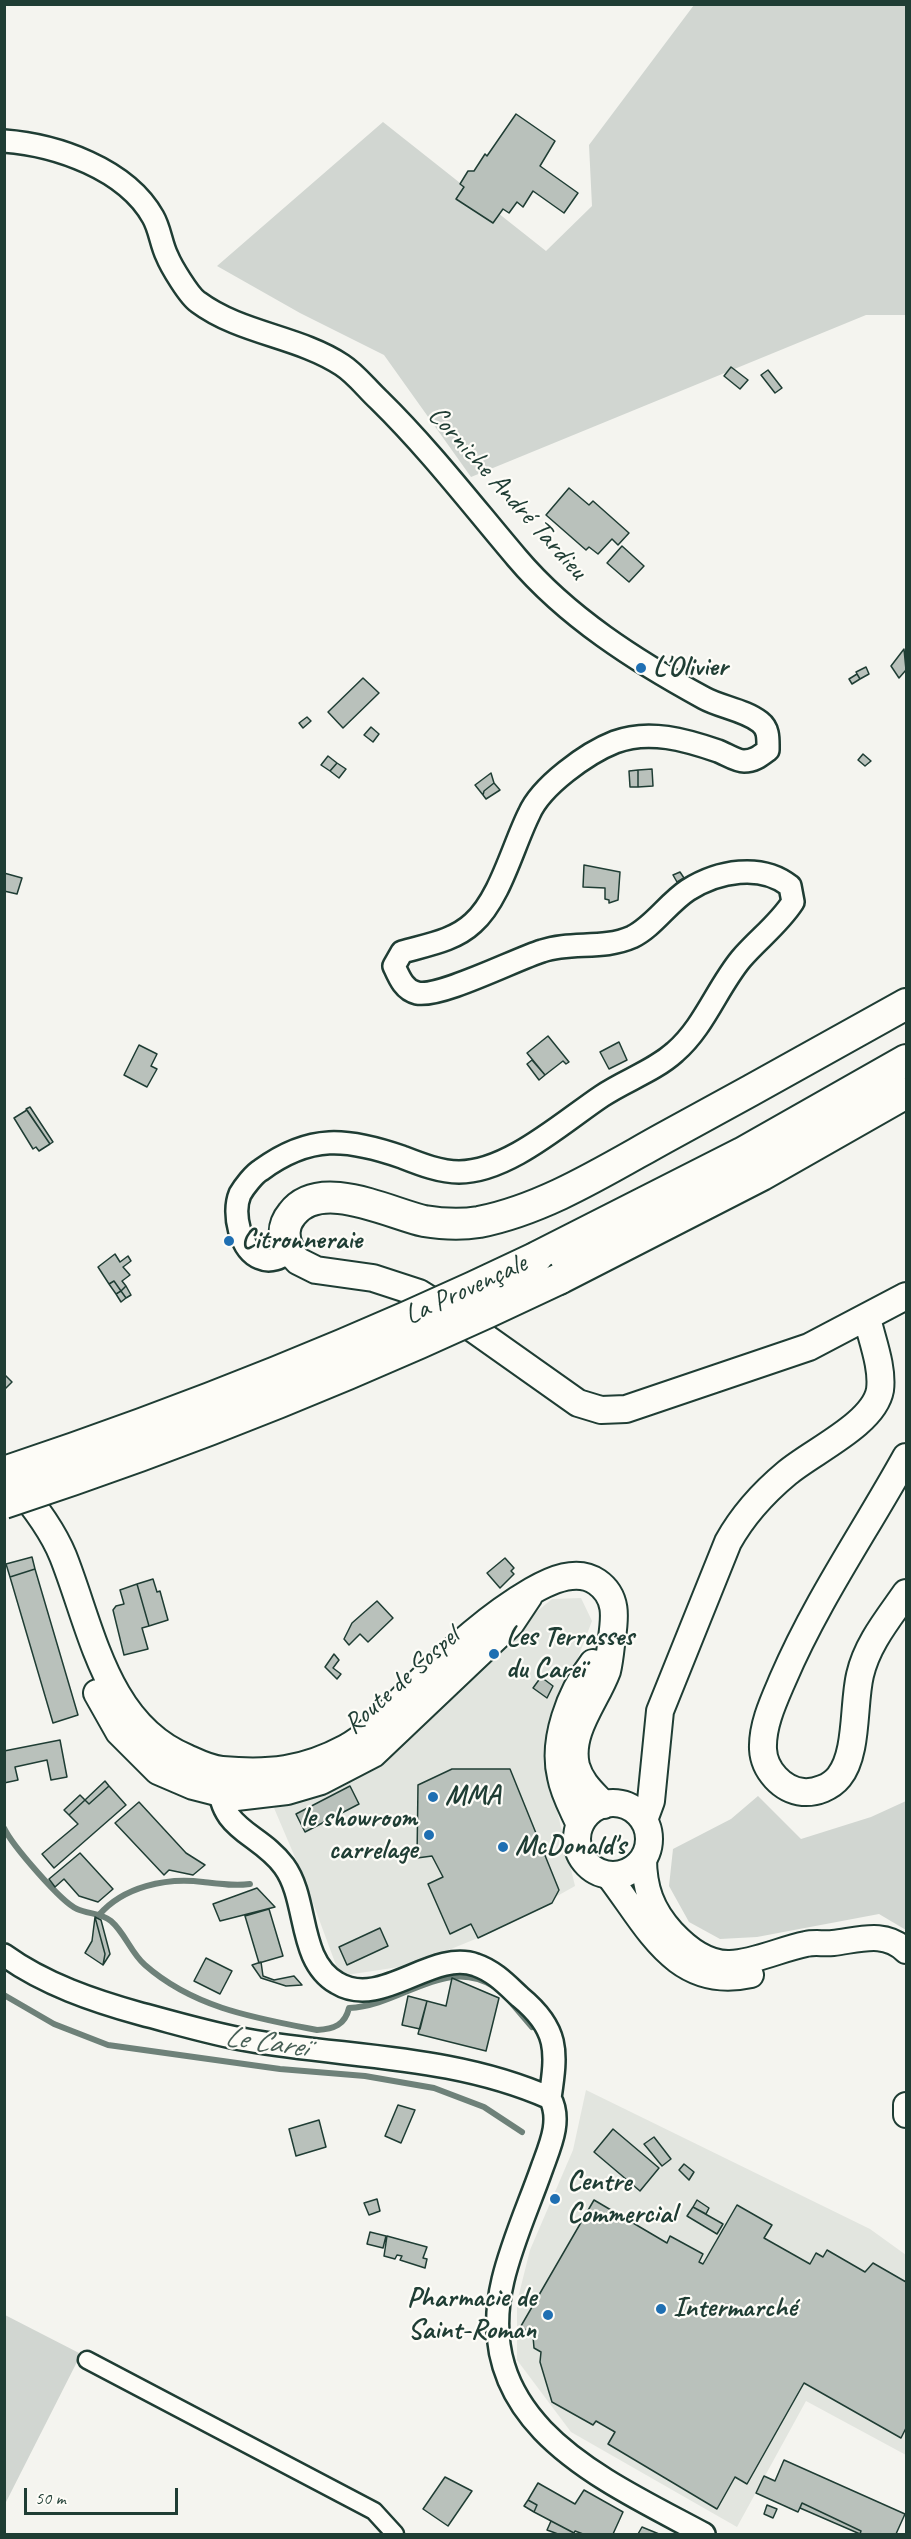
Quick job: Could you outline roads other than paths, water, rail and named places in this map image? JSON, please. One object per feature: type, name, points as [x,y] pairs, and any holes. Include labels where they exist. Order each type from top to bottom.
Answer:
[{"type":"highway","points":[[290,1252],[284,1235],[286,1223],[299,1206],[313,1200],[326,1198],[361,1201],[426,1221],[459,1224],[490,1219],[533,1204],[621,1161],[906,1004]]},
{"type":"highway","name":"La Provençale","points":[[4,1472],[222,1395],[378,1331],[537,1257],[742,1153],[906,1060]]},
{"type":"highway","name":"La Provençale","points":[[4,1503],[224,1425],[405,1350],[659,1230],[906,1093]]},
{"type":"highway","points":[[843,1130],[906,1100]]},
{"type":"main road","points":[[290,1252],[298,1261],[316,1270],[373,1278],[419,1293],[448,1311],[564,1395],[588,1407],[601,1410],[626,1409],[735,1374],[809,1347],[906,1296]]},
{"type":"main road","points":[[644,1820],[651,1801],[660,1711],[728,1542],[739,1523],[766,1491],[787,1472],[865,1418],[875,1406],[880,1389],[879,1371],[867,1318]]},
{"type":"main road","points":[[906,1457],[816,1610],[774,1701],[763,1748],[768,1766],[785,1786],[804,1792],[813,1791],[827,1787],[843,1772],[850,1754],[857,1693],[864,1661],[878,1634],[906,1593]]},
{"type":"main road","name":"Route de Sospel","points":[[4,1472],[30,1501],[62,1554],[80,1610],[118,1699],[135,1722],[155,1741],[219,1781],[307,1766],[349,1747],[384,1717],[464,1639],[500,1610],[562,1577],[588,1578],[598,1583],[609,1595],[615,1611],[612,1640],[607,1670],[575,1746],[576,1764],[583,1783],[611,1804]]},
{"type":"main road","points":[[612,1640],[591,1666],[574,1696],[559,1744],[560,1776],[580,1825],[579,1850],[595,1870],[607,1874],[628,1872],[644,1858]]},
{"type":"main road","points":[[580,1825],[594,1809],[611,1804],[653,1776]]},
{"type":"main road","points":[[611,1804],[628,1806],[644,1820],[648,1832],[644,1876],[656,1915],[685,1947],[701,1956],[730,1963],[808,1943],[833,1943],[866,1936],[887,1940],[906,1951]]},
{"type":"main road","points":[[607,1874],[645,1926],[673,1959],[693,1972],[714,1978],[733,1979],[814,1957],[833,1943]]},
{"type":"main road","points":[[906,2104],[906,2115]]},
{"type":"street","name":"Corniche André Tardieu","points":[[4,141],[25,142],[95,165],[125,183],[154,218],[167,258],[196,301],[245,327],[320,352],[345,367],[396,417],[533,577],[573,612],[647,665],[706,699],[760,722],[768,733],[768,750],[757,759],[742,761],[684,740],[652,736],[616,741],[574,765],[530,811],[500,885],[474,923],[448,939],[402,952],[394,966],[403,986],[417,993],[441,990],[545,950],[612,943],[634,936],[688,890],[725,873],[756,872],[778,876],[790,886],[793,902],[780,922],[741,960],[691,1034],[676,1051],[656,1066],[603,1095],[532,1146],[493,1164],[460,1172],[425,1165],[383,1151],[320,1141],[288,1153],[259,1171],[240,1194],[237,1216],[249,1250],[261,1259],[276,1260],[290,1252]]},
{"type":"street","points":[[219,1781],[219,1800],[231,1819],[283,1864],[294,1883],[310,1947],[319,1967],[334,1982],[350,1990],[372,1989],[450,1963],[474,1964],[492,1972],[545,2021],[554,2041],[555,2062],[550,2098],[555,2107],[553,2137],[502,2281],[498,2321],[506,2368],[520,2403],[543,2433],[561,2451],[590,2471],[704,2535]]},
{"type":"street","points":[[4,1955],[64,1988],[103,2004],[148,2016],[246,2040],[411,2059],[513,2084],[550,2098]]},
{"type":"street","points":[[87,2360],[374,2511],[395,2535]]},
{"type":"waterway","points":[[4,1828],[17,1847],[60,1896],[77,1909],[103,1916],[111,1921],[140,1960],[164,1980],[184,1992],[226,2009],[317,2030],[329,2029],[338,2025],[345,2018],[349,2008],[368,2005],[441,1979],[459,1976],[477,1979],[495,1987]]},
{"type":"waterway","points":[[99,1915],[120,1897],[160,1883],[189,1881],[227,1885],[250,1884]]},
{"type":"waterway","name":"Le Careï","points":[[4,1995],[54,2024],[108,2045],[280,2069],[365,2076],[434,2088],[484,2107],[522,2132]]},
{"type":"waterway","points":[[509,2000],[532,2027]]},
{"type":"place","name":"L'Olivier","points":[[641,668]]},
{"type":"place","name":"Citronneraie","points":[[229,1241]]},
{"type":"place","name":"Les Terrasses du Careï","points":[[494,1654]]},
{"type":"place","name":"MMA","points":[[433,1797]]},
{"type":"place","name":"le showroom carrelage","points":[[429,1835]]},
{"type":"place","name":"McDonald's","points":[[503,1847]]},
{"type":"place","name":"Centre Commercial","points":[[555,2199]]},
{"type":"place","name":"Intermarché","points":[[661,2309]]},
{"type":"place","name":"Pharmacie de Saint-Roman","points":[[548,2315]]}]
